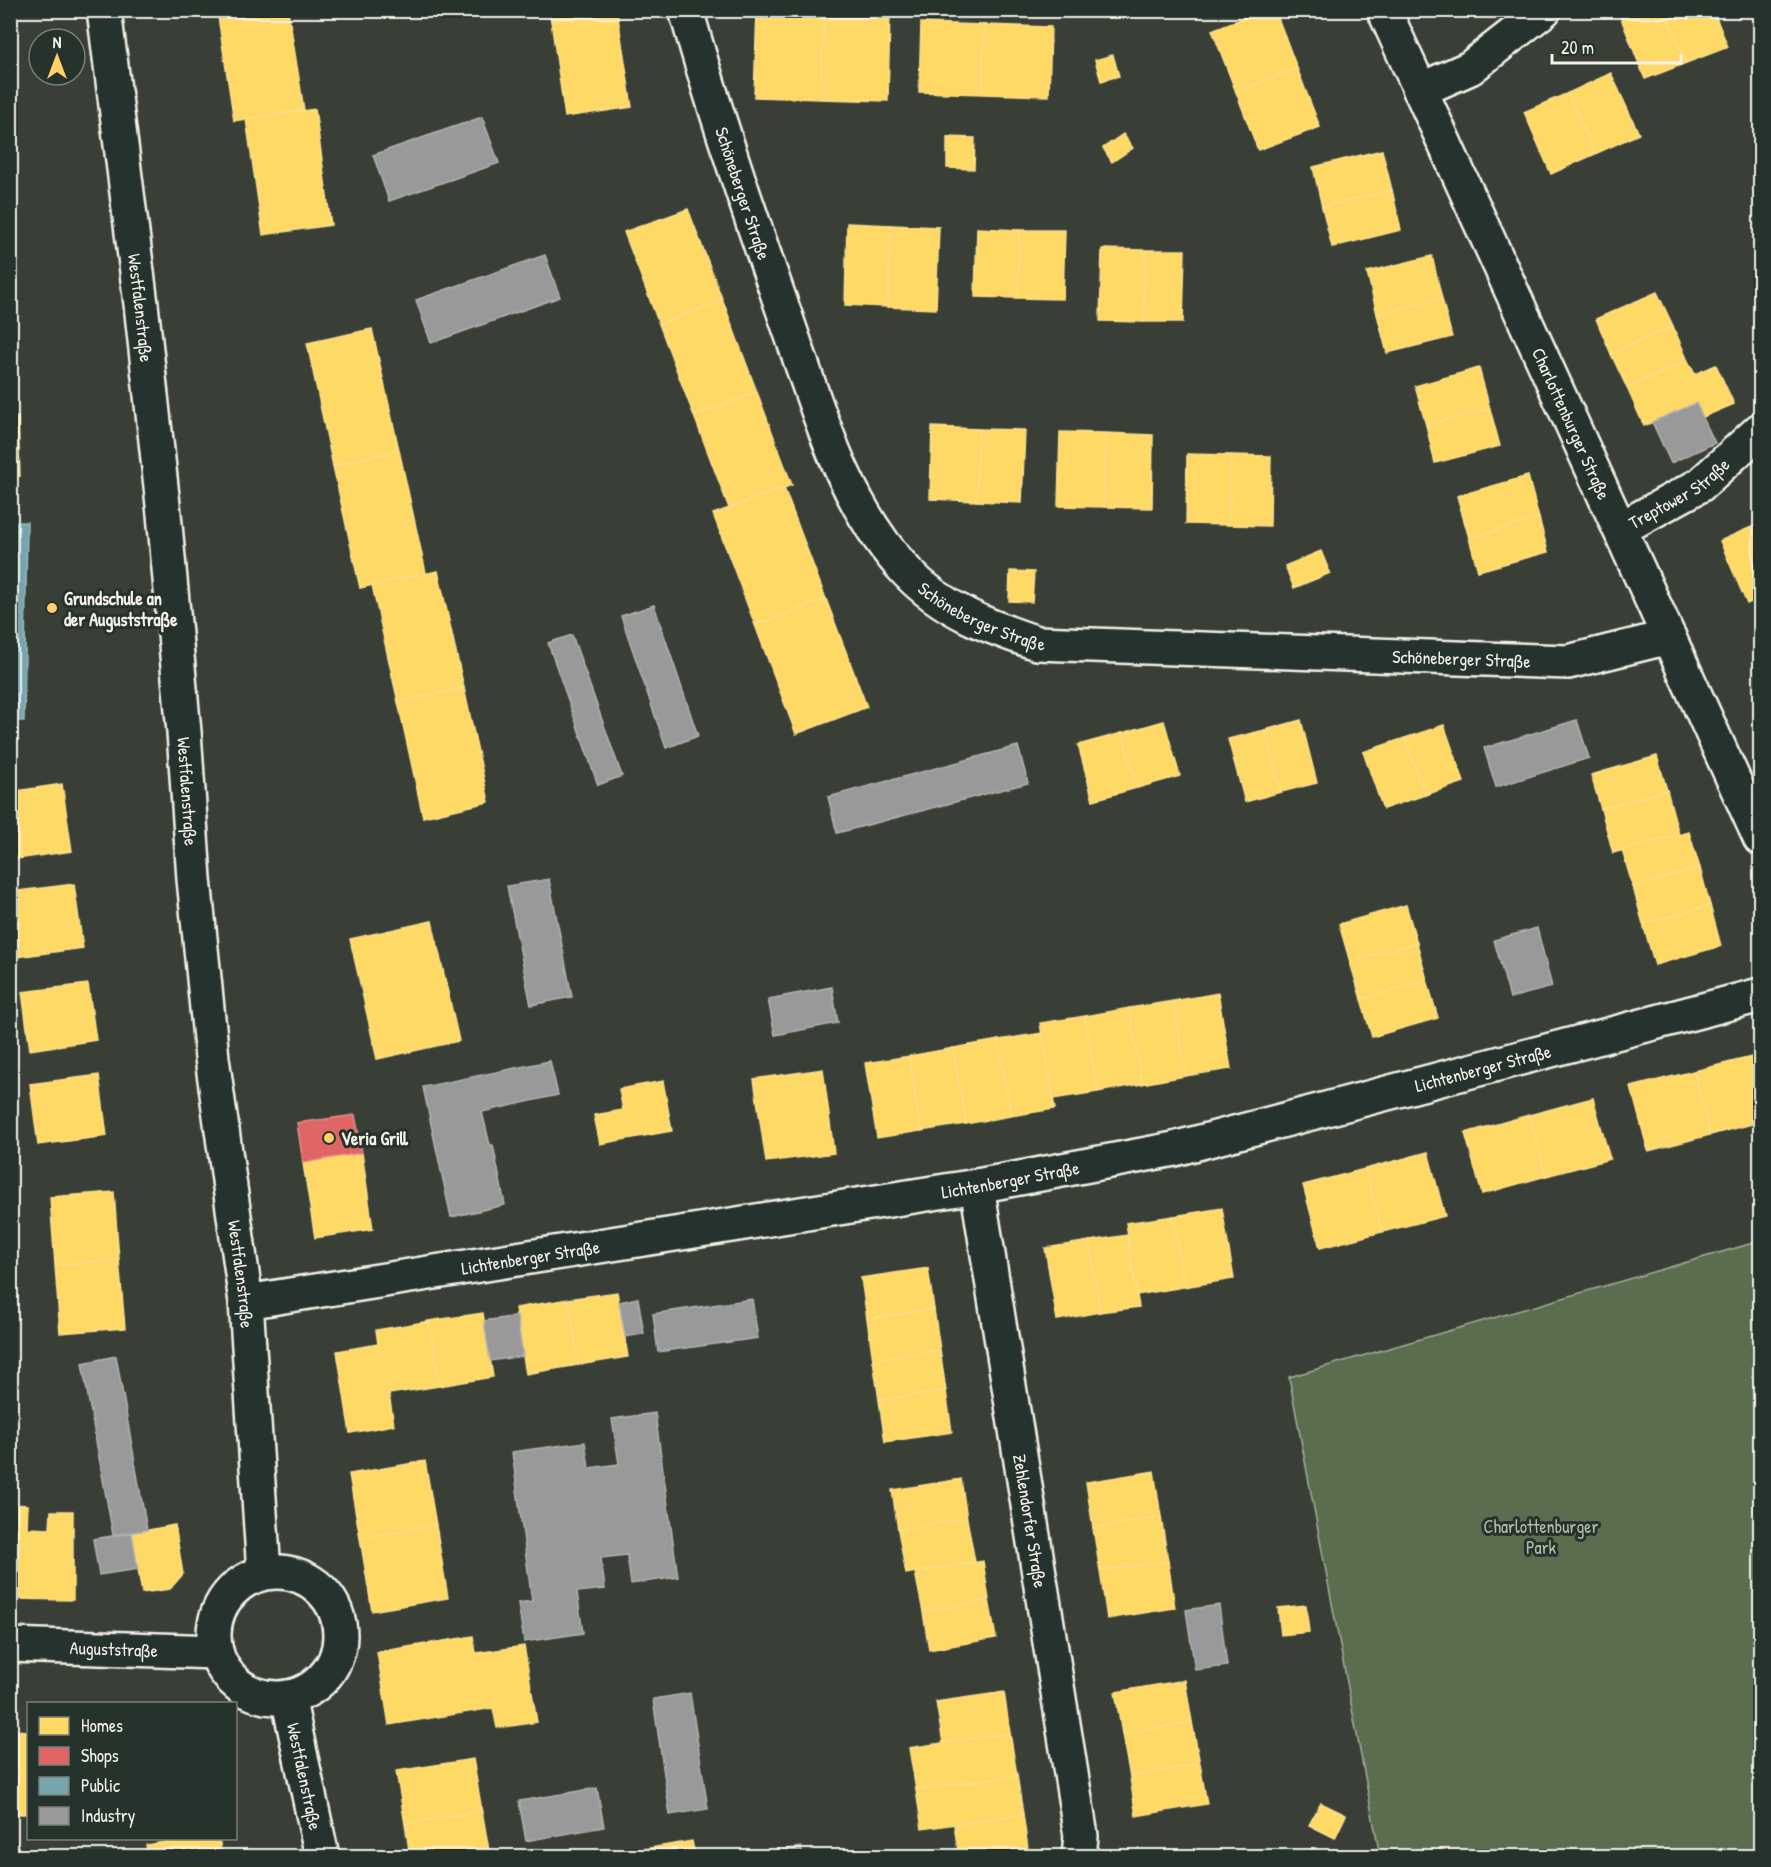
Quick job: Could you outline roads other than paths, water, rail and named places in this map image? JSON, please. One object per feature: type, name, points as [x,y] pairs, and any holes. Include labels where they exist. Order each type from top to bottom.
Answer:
[{"type":"street","name":"Westfalenstraße","points":[[104,10],[141,304],[162,503],[184,732],[194,879],[212,1058],[246,1302],[264,1573]]},
{"type":"street","name":"Schöneberger Straße","points":[[686,10],[721,134],[841,466],[870,527],[908,573],[946,605],[987,627],[1046,644],[1568,662],[1669,637]]},
{"type":"street","name":"Charlottenburger Straße","points":[[1384,10],[1761,838]]},
{"type":"street","points":[[1420,90],[1470,68],[1544,10]]},
{"type":"street","name":"Treptower Straße","points":[[1620,529],[1700,485],[1761,430]]},
{"type":"street","name":"Lichtenberger Straße","points":[[246,1302],[977,1186],[1174,1149],[1761,995]]},
{"type":"street","name":"Zehlendorfer Straße","points":[[977,1186],[1081,1836],[1079,1857]]},
{"type":"street","points":[[284,1572],[303,1578],[320,1589],[332,1605],[339,1623],[339,1643],[334,1662],[323,1678],[307,1690],[288,1697],[270,1697],[251,1693],[236,1683],[223,1669],[216,1652],[214,1626],[223,1602],[240,1583],[264,1573],[284,1572]]},
{"type":"street","name":"Auguststraße","points":[[10,1645],[216,1652]]},
{"type":"street","name":"Westfalenstraße","points":[[288,1697],[322,1857]]},
{"type":"place","name":"Grundschule an der Auguststraße","points":[[52,608]]},
{"type":"place","name":"Veria Grill","points":[[329,1138]]},
{"type":"park label","name":"Charlottenburger Park","points":[[1541,1536]]}]
